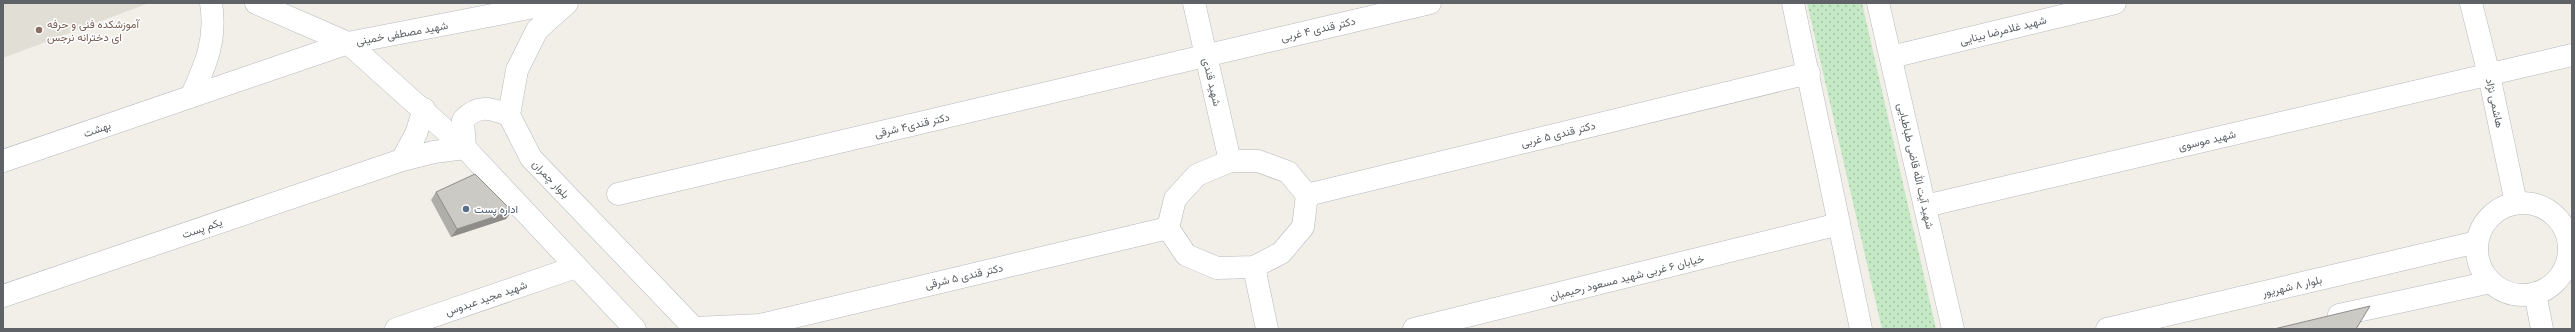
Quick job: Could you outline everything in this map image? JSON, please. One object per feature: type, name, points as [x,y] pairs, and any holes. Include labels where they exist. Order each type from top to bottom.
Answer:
[{"type":"street","points":[[190,96],[208,61],[214,21],[211,3]]},
{"type":"street","name":"شهید مصطفی خمینی","points":[[256,3],[348,42],[555,3]]},
{"type":"street","points":[[465,148],[463,120],[472,110],[491,108],[509,115],[518,70],[537,30],[567,3]]},
{"type":"street","name":"شهید قندی","points":[[1194,3],[1230,161]]},
{"type":"street","name":"دکتر قندی ۴ غربی","points":[[1206,56],[1430,3]]},
{"type":"street","points":[[1793,3],[1809,73],[1861,329]]},
{"type":"street","name":"شهید آیت الله قاضی طباطبایی","points":[[1878,3],[1953,329]]},
{"type":"street","name":"شهید غلامرضا بینایی","points":[[1891,57],[2115,3]]},
{"type":"street","name":"هاشمی نژاد","points":[[2471,3],[2489,74],[2516,204]]},
{"type":"street","points":[[348,42],[424,109],[465,148],[635,329]]},
{"type":"street","name":"بهشت","points":[[3,161],[348,42]]},
{"type":"street","name":"شهید موسوی","points":[[1925,206],[2572,55]]},
{"type":"street","name":"دکتر قندی۴ شرقی","points":[[618,194],[1206,56]]},
{"type":"street","name":"دکتر قندی ۵ غربی","points":[[1307,196],[1809,73]]},
{"type":"street","points":[[402,160],[416,134],[424,109]]},
{"type":"street","name":"بلوار چمران","points":[[509,115],[531,158],[695,329]]},
{"type":"street","name":"یکم پست","points":[[3,296],[402,160],[434,152],[465,148]]},
{"type":"street","points":[[1230,161],[1258,161],[1288,172],[1307,196],[1303,227],[1282,253],[1254,267],[1217,268],[1186,255],[1168,228],[1175,199],[1197,175],[1230,161]]},
{"type":"street","points":[[2516,204],[2531,204],[2545,209],[2568,228],[2569,262],[2560,276],[2549,287],[2535,293],[2519,295],[2504,291],[2491,282],[2482,271],[2477,257],[2477,242],[2482,228],[2491,216],[2502,208],[2516,204]]},
{"type":"street","name":"خیابان ۶ غربی شهید مسعود رحیمیان","points":[[1414,329],[1839,224]]},
{"type":"street","name":"دکتر قندی ۵ شرقی","points":[[695,329],[760,327],[1168,228]]},
{"type":"street","name":"بلوار ۸ شهریور","points":[[2107,329],[2477,242]]},
{"type":"street","name":"شهید مجید عبدوس","points":[[396,329],[576,267]]},
{"type":"street","points":[[1254,267],[1267,329]]},
{"type":"street","points":[[2316,321],[2491,282]]},
{"type":"street","points":[[2535,293],[2542,329]]},
{"type":"shaded area","name":"آموزشکده فنی و حرفه ای دخترانه نرجس","points":[[3,3],[149,3],[3,58]]},
{"type":"green space","points":[[1807,3],[1862,3],[1936,329],[1882,329]]},
{"type":"building","name":"اداره پست","points":[[475,174],[512,211],[457,229],[436,192]]},
{"type":"building","points":[[2370,306],[2356,329],[2274,329]]},
{"type":"place","name":"آموزشکده فنی و حرفه ای دخترانه نرجس","points":[[39,30]]},
{"type":"place","name":"اداره پست","points":[[466,209]]}]
